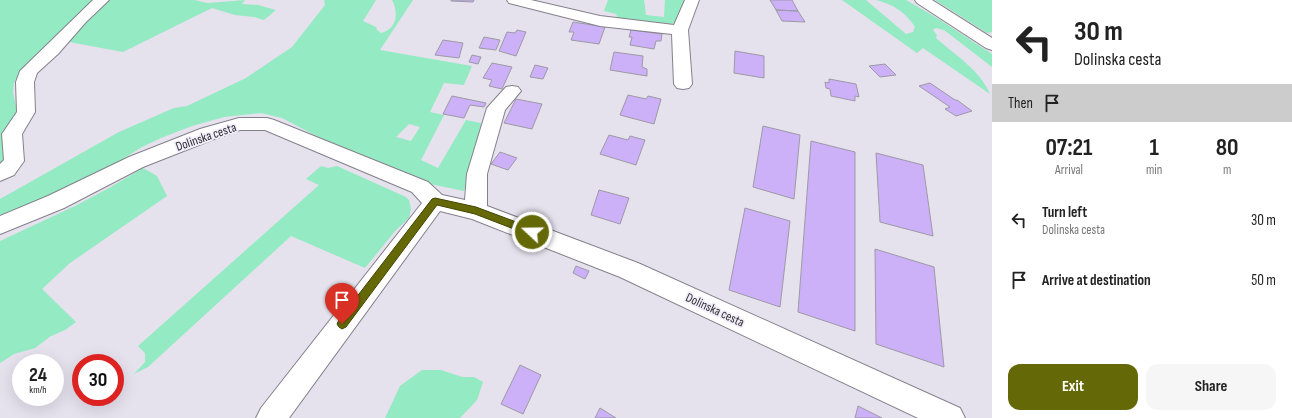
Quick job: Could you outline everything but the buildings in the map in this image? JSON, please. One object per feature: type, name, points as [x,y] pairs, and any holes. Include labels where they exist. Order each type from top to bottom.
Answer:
[{"type":"street","points":[[0,174],[7,170],[14,160],[12,134],[26,112],[25,82],[29,71],[52,51],[81,19],[102,0]]},
{"type":"street","points":[[514,0],[600,21],[680,30]]},
{"type":"street","points":[[683,84],[680,30],[692,0]]},
{"type":"street","points":[[922,0],[992,45]]},
{"type":"street","points":[[476,211],[477,174],[496,108],[512,92]]},
{"type":"street","name":"Dolinska cesta","points":[[0,225],[56,202],[136,162],[207,134],[239,124],[267,124],[420,187],[435,202],[476,211],[629,270],[950,418]]},
{"type":"street","points":[[273,415],[435,202]]},
{"type":"green space","points":[[0,0],[98,0],[14,82],[13,92],[18,116],[6,139],[3,151],[5,165],[0,169]]},
{"type":"green space","points":[[106,0],[194,0],[208,3],[245,0],[242,4],[258,5],[276,10],[264,20],[254,17],[235,15],[212,8],[123,52],[64,41]]},
{"type":"green space","points":[[324,0],[376,0],[363,21],[376,27],[381,33],[390,28],[395,20],[396,15],[392,0],[413,0],[380,50],[472,66],[464,85],[444,83],[430,112],[444,115],[421,160],[438,168],[466,120],[481,123],[480,135],[464,191],[430,184],[347,152],[282,118],[261,113],[224,117],[192,126],[161,138],[142,147],[94,177],[0,220],[0,199],[119,132],[174,108],[187,106],[246,78],[292,47],[325,5]],"holes":[[[409,124],[420,127],[411,141],[396,137]]]},
{"type":"green space","points":[[608,0],[644,0],[646,15],[664,17],[665,0],[688,0],[681,16],[672,24],[618,19],[616,14],[604,11]]},
{"type":"green space","points":[[842,0],[866,0],[906,34],[913,32],[915,27],[908,17],[893,7],[876,0],[906,0],[937,18],[992,54],[992,67],[944,30],[936,28],[933,30],[937,35],[936,38],[974,70],[986,85],[990,94],[923,48],[917,53]]},
{"type":"green space","points":[[935,0],[992,0],[992,32],[987,33]]},
{"type":"green space","points":[[321,166],[328,168],[337,166],[406,197],[409,200],[411,209],[409,218],[396,230],[365,268],[291,236],[148,367],[134,374],[145,362],[145,353],[138,346],[319,185],[306,179]]},
{"type":"green space","points":[[143,168],[157,176],[167,196],[70,263],[42,289],[76,322],[65,330],[51,336],[35,348],[12,354],[0,363],[0,241],[75,206]]},
{"type":"green space","points":[[422,370],[441,370],[462,377],[474,377],[483,382],[477,400],[460,418],[385,418],[400,386]]},
{"type":"route","points":[[342,324],[435,202],[476,211],[532,232]]}]
